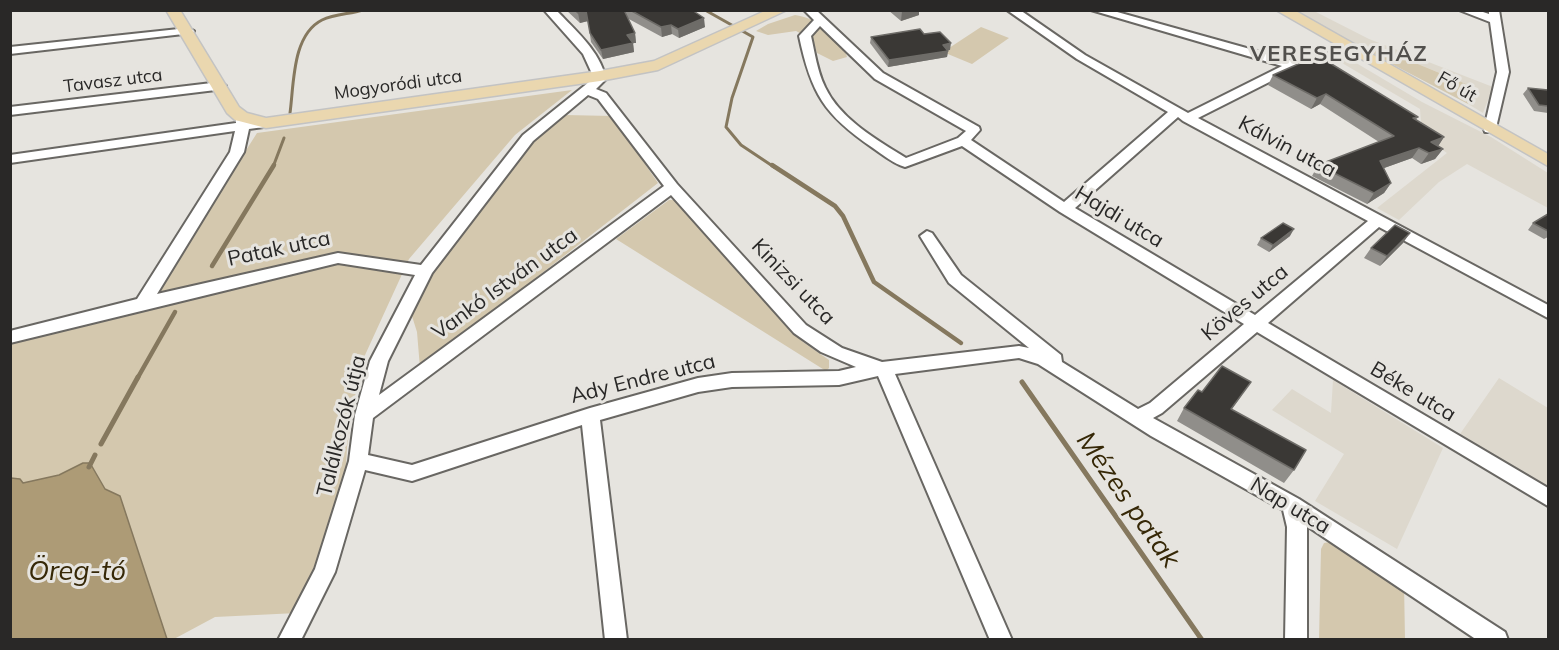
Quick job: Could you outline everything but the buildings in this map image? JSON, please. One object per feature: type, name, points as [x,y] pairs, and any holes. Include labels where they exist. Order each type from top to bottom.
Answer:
[{"type":"main road","points":[[173,10],[233,110],[242,121]]},
{"type":"main road","name":"Mogyoródi utca","points":[[242,121],[266,123],[600,77],[666,62],[780,10]]},
{"type":"main road","name":"Fő út","points":[[1283,10],[1548,162]]},
{"type":"street","points":[[549,10],[573,33],[600,77]]},
{"type":"street","points":[[809,10],[820,20],[879,76],[974,130],[963,141],[905,163],[869,139],[827,102],[813,71],[805,36],[820,20]]},
{"type":"street","name":"Kálvin utca","points":[[1012,10],[1081,57],[1182,115],[1380,219],[1548,312]]},
{"type":"street","points":[[1096,10],[1293,65]]},
{"type":"street","points":[[1464,10],[1495,15],[1503,72],[1490,129]]},
{"type":"street","points":[[10,51],[188,32]]},
{"type":"street","points":[[1065,209],[1182,115],[1293,65],[1351,49]]},
{"type":"street","name":"Találkozók útja","points":[[290,639],[325,572],[358,461],[364,415],[379,361],[425,272],[528,138],[588,90],[600,77]]},
{"type":"street","name":"Tavasz utca","points":[[10,111],[220,86]]},
{"type":"street","name":"Kinizsi utca","points":[[588,90],[602,96],[672,187],[800,330],[824,347],[849,359],[884,369]]},
{"type":"street","points":[[10,159],[242,121],[237,152],[143,303]]},
{"type":"street","name":"Hajdi utca","points":[[963,141],[1065,209],[1255,325]]},
{"type":"street","name":"Vankó István utca","points":[[364,415],[672,187]]},
{"type":"street","name":"Köves utca","points":[[1137,418],[1156,408],[1380,219]]},
{"type":"street","name":"Nap utca","points":[[927,236],[955,279],[1034,340],[1078,380]]},
{"type":"street","name":"Patak utca","points":[[10,337],[143,303],[338,258],[425,272]]},
{"type":"street","name":"Béke utca","points":[[1255,325],[1548,498]]},
{"type":"street","name":"Ady Endre utca","points":[[358,461],[412,472],[590,415],[698,385],[732,380],[839,378],[884,369],[1019,352]]},
{"type":"street","name":"Nap utca","points":[[1019,352],[1044,359],[1137,418],[1292,505],[1497,639]]},
{"type":"street","points":[[884,369],[1001,639]]},
{"type":"street","points":[[590,415],[616,639]]},
{"type":"street","points":[[1292,505],[1297,527],[1296,639]]},
{"type":"shaded area","points":[[1293,11],[1314,11],[1369,39],[1493,87],[1483,113],[1468,104],[1476,88],[1379,48],[1367,51]]},
{"type":"shaded area","points":[[795,15],[811,20],[827,29],[840,42],[847,57],[833,61],[817,53],[813,40],[796,31],[768,35],[756,31],[768,24]]},
{"type":"shaded area","points":[[981,27],[1009,38],[972,64],[943,52]]},
{"type":"shaded area","points":[[1379,48],[1476,88],[1468,104],[1367,51]]},
{"type":"shaded area","points":[[1346,57],[1422,102],[1491,137],[1548,173],[1548,208],[1467,164],[1439,182],[1399,220],[1377,208],[1447,153],[1422,136],[1420,109],[1337,60]]},
{"type":"shaded area","points":[[572,90],[515,135],[409,259],[360,366],[347,447],[345,488],[337,521],[297,613],[215,617],[174,639],[167,639],[120,497],[105,489],[90,463],[59,475],[23,483],[20,479],[11,478],[11,344],[147,306],[257,133]]},
{"type":"shaded area","points":[[565,115],[612,116],[658,183],[420,368],[417,332],[411,313],[425,271],[536,140]]},
{"type":"shaded area","points":[[669,200],[677,200],[803,342],[829,360],[829,368],[826,371],[616,239]]},
{"type":"shaded area","points":[[1499,378],[1548,408],[1548,487],[1460,434]]},
{"type":"shaded area","points":[[1333,380],[1443,448],[1397,549],[1315,501],[1344,454],[1272,410],[1292,389],[1331,413]]},
{"type":"shaded area","points":[[1335,541],[1404,583],[1405,639],[1319,640],[1321,549],[1324,543]]},
{"type":"water","name":"Öreg-tó","points":[[83,463],[90,463],[105,489],[120,496],[167,639],[11,639],[11,478],[20,479],[23,483],[59,475]]},
{"type":"waterway","points":[[290,113],[296,61],[305,37],[312,27],[332,16],[363,10]]},
{"type":"waterway","name":"Mézes patak","points":[[705,10],[753,37],[732,98],[726,127],[741,145],[774,167]]},
{"type":"waterway","points":[[273,166],[284,138]]},
{"type":"waterway","name":"Mézes patak","points":[[772,165],[835,206],[843,216],[874,282],[961,343]]},
{"type":"waterway","points":[[212,266],[273,166]]},
{"type":"waterway","points":[[137,379],[175,312]]},
{"type":"waterway","points":[[101,444],[138,377]]},
{"type":"waterway","name":"Mézes patak","points":[[1022,382],[1202,640]]},
{"type":"waterway","points":[[89,467],[95,455]]},
{"type":"district","name":"VERESEGYHÁZ","points":[[1339,54]]}]
